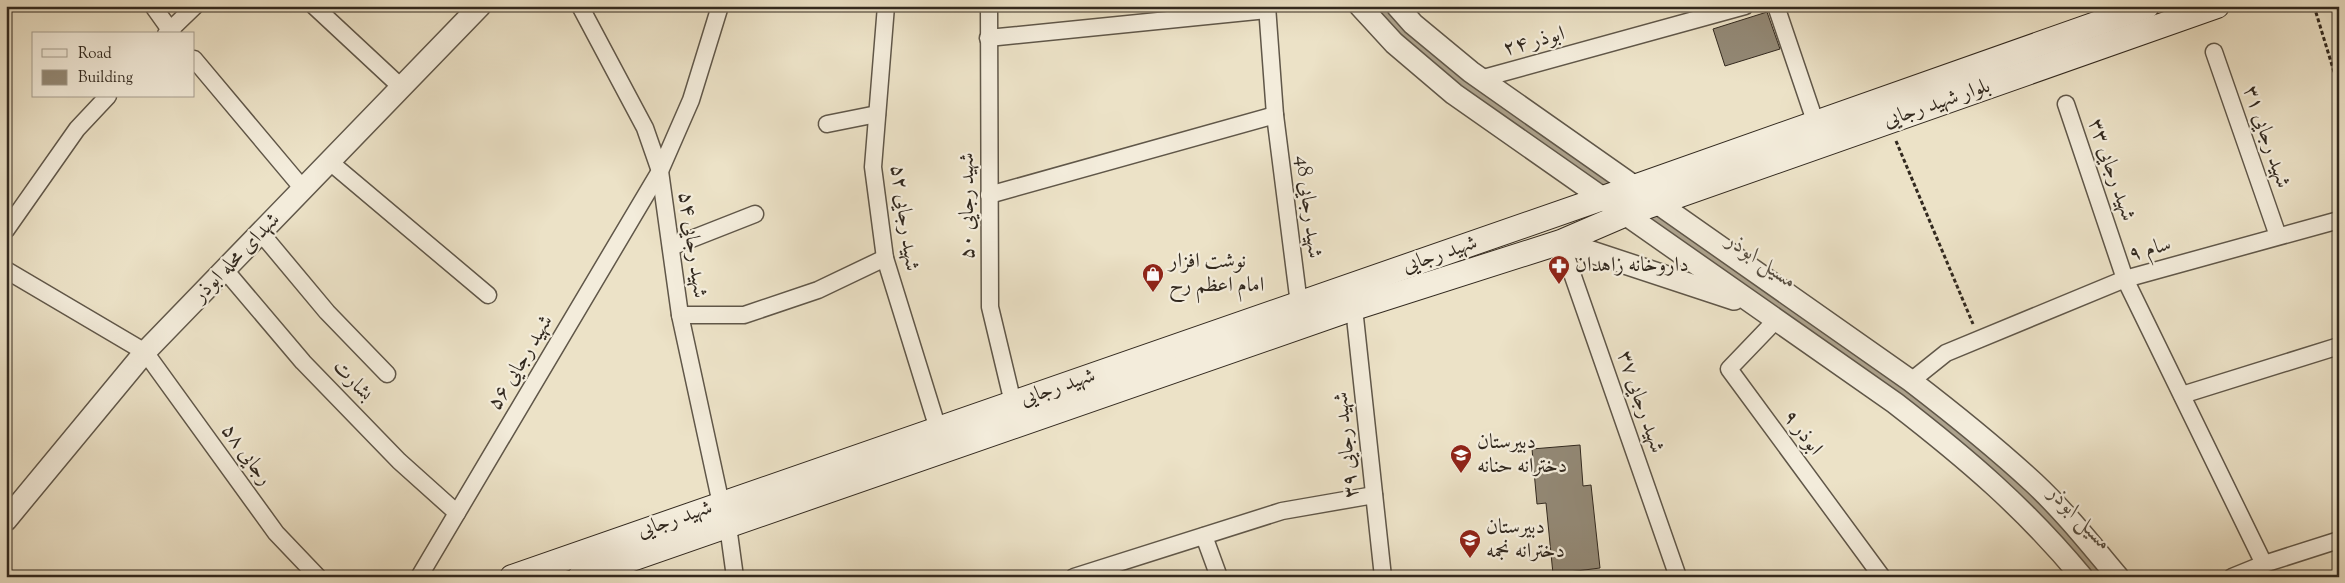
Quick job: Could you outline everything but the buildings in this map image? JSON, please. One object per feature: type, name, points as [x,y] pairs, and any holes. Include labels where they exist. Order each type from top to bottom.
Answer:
[{"type":"main road","name":"بلوار شهید رجایی","points":[[1603,198],[2147,6]]},
{"type":"main road","name":"بلوار شهید رجایی","points":[[1657,203],[2217,6]]},
{"type":"main road","name":"شهید رجایی","points":[[580,577],[724,515],[938,429],[1603,198]]},
{"type":"main road","name":"شهید رجایی","points":[[512,577],[724,515],[1561,242],[1657,203]]},
{"type":"street","points":[[153,6],[170,32],[195,6]]},
{"type":"street","points":[[314,6],[402,87]]},
{"type":"street","name":"شهدای محله ابوذر","points":[[6,520],[146,352],[480,6]]},
{"type":"street","name":"شهید رجایی ۵۴","points":[[580,6],[645,128],[660,171],[680,315],[724,515],[735,577]]},
{"type":"street","points":[[660,171],[691,100],[720,6]]},
{"type":"street","name":"شهید رجایی ۵۲","points":[[886,6],[873,167],[885,258],[938,429]]},
{"type":"street","name":"شهید رجایی ۵۰","points":[[989,6],[990,307],[1013,403]]},
{"type":"street","points":[[1360,6],[1394,43],[1454,94],[1895,403],[1957,451],[2016,504],[2082,577]]},
{"type":"street","points":[[1397,6],[1413,24],[1480,79],[1911,381],[1974,430],[2035,484],[2082,534],[2118,577]]},
{"type":"street","name":"ابوذر ۲۴","points":[[1480,79],[1745,6]]},
{"type":"street","points":[[1776,6],[1816,124]]},
{"type":"street","points":[[988,38],[1267,8]]},
{"type":"street","name":"شهید رجایی 48","points":[[1267,8],[1275,115],[1300,304]]},
{"type":"street","name":"شهید رجایی ۳۱","points":[[2214,52],[2278,236]]},
{"type":"street","points":[[195,60],[304,190]]},
{"type":"street","points":[[6,230],[77,129],[106,98]]},
{"type":"street","name":"شهید رجایی ۳۳","points":[[2066,104],[2125,279],[2264,564]]},
{"type":"street","points":[[827,124],[877,114]]},
{"type":"street","points":[[989,195],[1275,115]]},
{"type":"street","points":[[330,162],[488,294]]},
{"type":"street","name":"شهید رجایی ۵۶","points":[[419,577],[660,171]]},
{"type":"street","points":[[671,247],[755,214]]},
{"type":"street","name":"سام ۹","points":[[1911,381],[1946,352],[2125,279],[2339,220]]},
{"type":"street","points":[[260,233],[327,312],[387,374]]},
{"type":"street","points":[[1561,242],[1756,306]]},
{"type":"street","name":"شهید رجایی ۳۷","points":[[1561,242],[1678,577]]},
{"type":"street","points":[[680,315],[744,315],[818,290],[885,258]]},
{"type":"street","points":[[6,270],[146,352]]},
{"type":"street","name":"بشارت","points":[[225,270],[303,362],[398,461],[457,513]]},
{"type":"street","name":"شهید رجایی ۳۹","points":[[1354,308],[1383,577]]},
{"type":"street","name":"ابوذر ۹","points":[[1776,320],[1729,369],[1882,577]]},
{"type":"street","points":[[2182,395],[2339,346]]},
{"type":"street","name":"رجایی ۵۸","points":[[146,352],[276,533],[318,577]]},
{"type":"street","points":[[1074,577],[1282,511],[1374,495]]},
{"type":"street","points":[[1204,536],[1219,577]]},
{"type":"street","points":[[2232,577],[2264,564],[2339,540]]},
{"type":"path","points":[[2314,6],[2338,85]]},
{"type":"path","points":[[1888,122],[1979,339]]},
{"type":"waterway","name":"مسیل ابوذر","points":[[1377,6],[1400,30],[1457,78],[1652,218],[1848,353],[1997,467],[2101,577]]},
{"type":"place","name":"داروخانه زاهدان","points":[[1559,285]]},
{"type":"place","name":"نوشت افزار امام اعظم رح","points":[[1153,293]]},
{"type":"place","name":"دبیرستان دخترانه حنانه","points":[[1461,474]]},
{"type":"place","name":"دبیرستان دخترانه نجمه","points":[[1470,559]]}]
